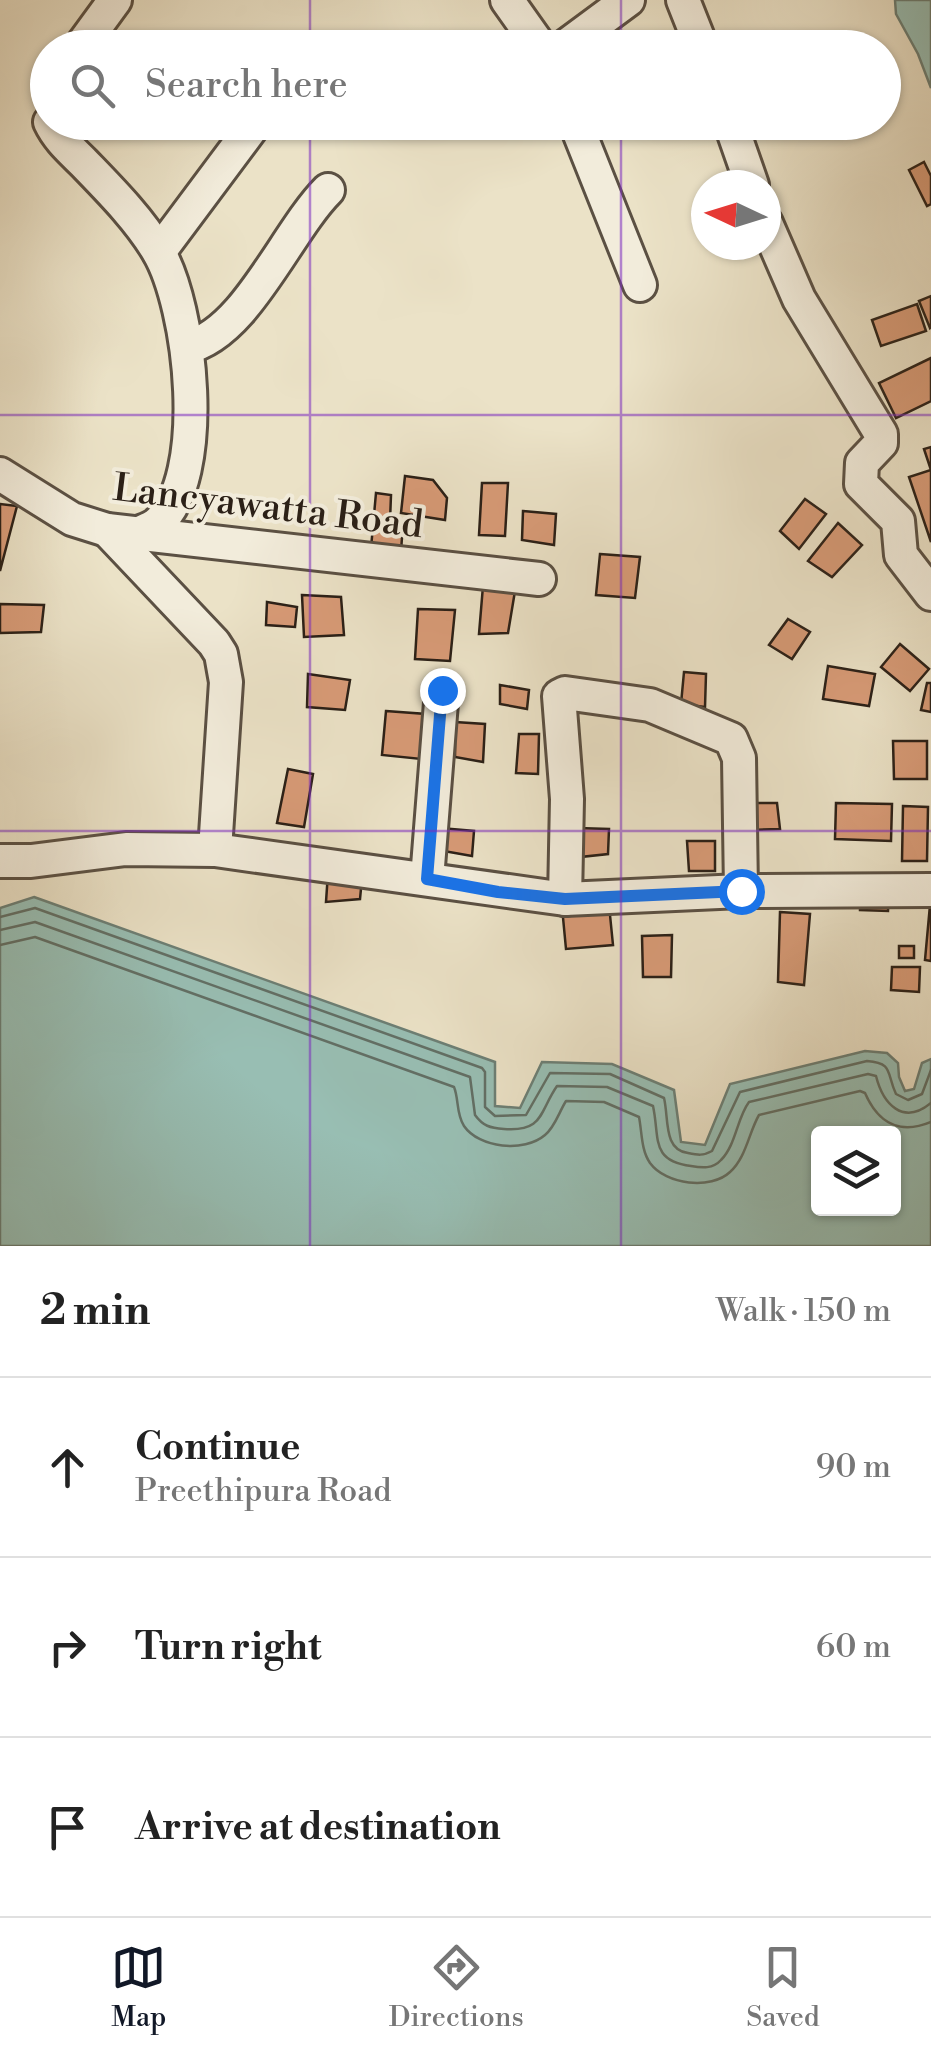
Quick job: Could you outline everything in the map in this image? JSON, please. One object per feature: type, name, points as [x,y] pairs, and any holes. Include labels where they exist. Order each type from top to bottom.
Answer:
[{"type":"street","points":[[93,30],[115,0]]},
{"type":"street","points":[[507,0],[528,30]]},
{"type":"street","points":[[587,30],[628,0]]},
{"type":"street","points":[[683,0],[695,30]]},
{"type":"street","points":[[61,140],[139,223],[159,252],[183,321],[190,401],[186,465],[169,509],[156,524],[122,532],[221,654],[226,696],[215,850]]},
{"type":"street","points":[[159,252],[243,140]]},
{"type":"street","points":[[583,140],[640,285]]},
{"type":"street","points":[[736,140],[747,170]]},
{"type":"street","points":[[187,347],[208,340],[229,322],[328,190]]},
{"type":"street","points":[[781,257],[799,299],[878,427],[882,443],[862,463],[860,484],[898,521],[901,555],[931,594]]},
{"type":"street","name":"Lancyawatta Road","points":[[0,474],[72,518],[122,532],[539,579]]},
{"type":"street","points":[[427,879],[442,690]]},
{"type":"street","points":[[565,899],[566,774],[558,708],[559,696],[565,693],[650,704],[731,738],[738,758],[741,891]]},
{"type":"street","points":[[0,861],[31,862],[126,850],[215,850],[565,899],[741,891],[931,890]]},
{"type":"water","points":[[895,0],[931,0],[931,88],[896,14]]},
{"type":"water","points":[[34,897],[495,1062],[495,1106],[520,1108],[542,1062],[612,1064],[674,1090],[681,1142],[705,1145],[730,1084],[865,1051],[887,1053],[898,1063],[905,1091],[914,1089],[922,1063],[931,1059],[931,1246],[0,1246],[0,908]]},
{"type":"building","points":[[924,162],[931,176],[931,204],[927,206],[909,170]]},
{"type":"building","points":[[931,296],[931,327],[930,328],[919,301]]},
{"type":"building","points":[[917,304],[926,331],[881,346],[872,320]]},
{"type":"building","points":[[931,358],[931,401],[896,418],[879,383]]},
{"type":"building","points":[[931,447],[931,470],[924,449]]},
{"type":"building","points":[[931,470],[931,542],[909,477]]},
{"type":"building","points":[[405,476],[433,480],[447,498],[445,520],[401,513]]},
{"type":"building","points":[[482,483],[508,483],[505,536],[479,535]]},
{"type":"building","points":[[376,493],[391,495],[390,521],[403,522],[401,552],[371,548]]},
{"type":"building","points":[[805,499],[826,514],[799,549],[780,531]]},
{"type":"building","points":[[0,504],[17,506],[0,571]]},
{"type":"building","points":[[523,511],[556,514],[554,545],[522,540]]},
{"type":"building","points":[[838,523],[862,545],[832,577],[808,561]]},
{"type":"building","points":[[600,554],[640,557],[635,598],[596,595]]},
{"type":"building","points":[[483,586],[515,591],[508,633],[479,634]]},
{"type":"building","points":[[302,595],[341,597],[344,635],[304,637]]},
{"type":"building","points":[[267,602],[297,607],[295,627],[266,625]]},
{"type":"building","points":[[0,604],[44,605],[41,632],[0,633]]},
{"type":"building","points":[[418,609],[455,610],[450,661],[415,659]]},
{"type":"building","points":[[788,619],[810,632],[792,659],[769,645]]},
{"type":"building","points":[[900,644],[929,669],[910,691],[881,667]]},
{"type":"building","points":[[828,666],[875,674],[869,706],[823,699]]},
{"type":"building","points":[[684,672],[706,674],[705,707],[681,704]]},
{"type":"building","points":[[308,674],[350,680],[345,710],[307,707]]},
{"type":"building","points":[[927,683],[931,683],[931,712],[921,710]]},
{"type":"building","points":[[500,685],[529,690],[527,709],[500,704]]},
{"type":"building","points":[[386,711],[426,714],[421,759],[382,755]]},
{"type":"building","points":[[455,722],[485,724],[483,762],[455,757]]},
{"type":"building","points":[[519,734],[539,734],[538,774],[516,773]]},
{"type":"building","points":[[893,741],[927,741],[927,779],[894,779]]},
{"type":"building","points":[[288,769],[313,774],[304,827],[277,823]]},
{"type":"building","points":[[749,803],[777,803],[780,829],[751,830]]},
{"type":"building","points":[[836,803],[892,804],[891,841],[835,839]]},
{"type":"building","points":[[903,806],[928,807],[927,861],[902,861]]},
{"type":"building","points":[[440,828],[474,831],[472,856],[438,850]]},
{"type":"building","points":[[577,828],[609,829],[608,854],[580,857]]},
{"type":"building","points":[[687,841],[715,841],[715,871],[689,871]]},
{"type":"building","points":[[328,873],[362,878],[360,899],[326,902]]},
{"type":"building","points":[[860,885],[889,886],[888,911],[860,910]]},
{"type":"building","points":[[609,905],[613,945],[566,949],[562,907]]},
{"type":"building","points":[[931,905],[931,961],[925,960]]},
{"type":"building","points":[[780,912],[810,914],[804,985],[778,982]]},
{"type":"building","points":[[672,935],[671,977],[643,977],[642,936]]},
{"type":"building","points":[[899,946],[914,946],[914,958],[899,958]]},
{"type":"building","points":[[892,967],[920,967],[919,992],[891,990]]},
{"type":"route","points":[[442,690],[427,879],[565,899],[741,891]]}]
